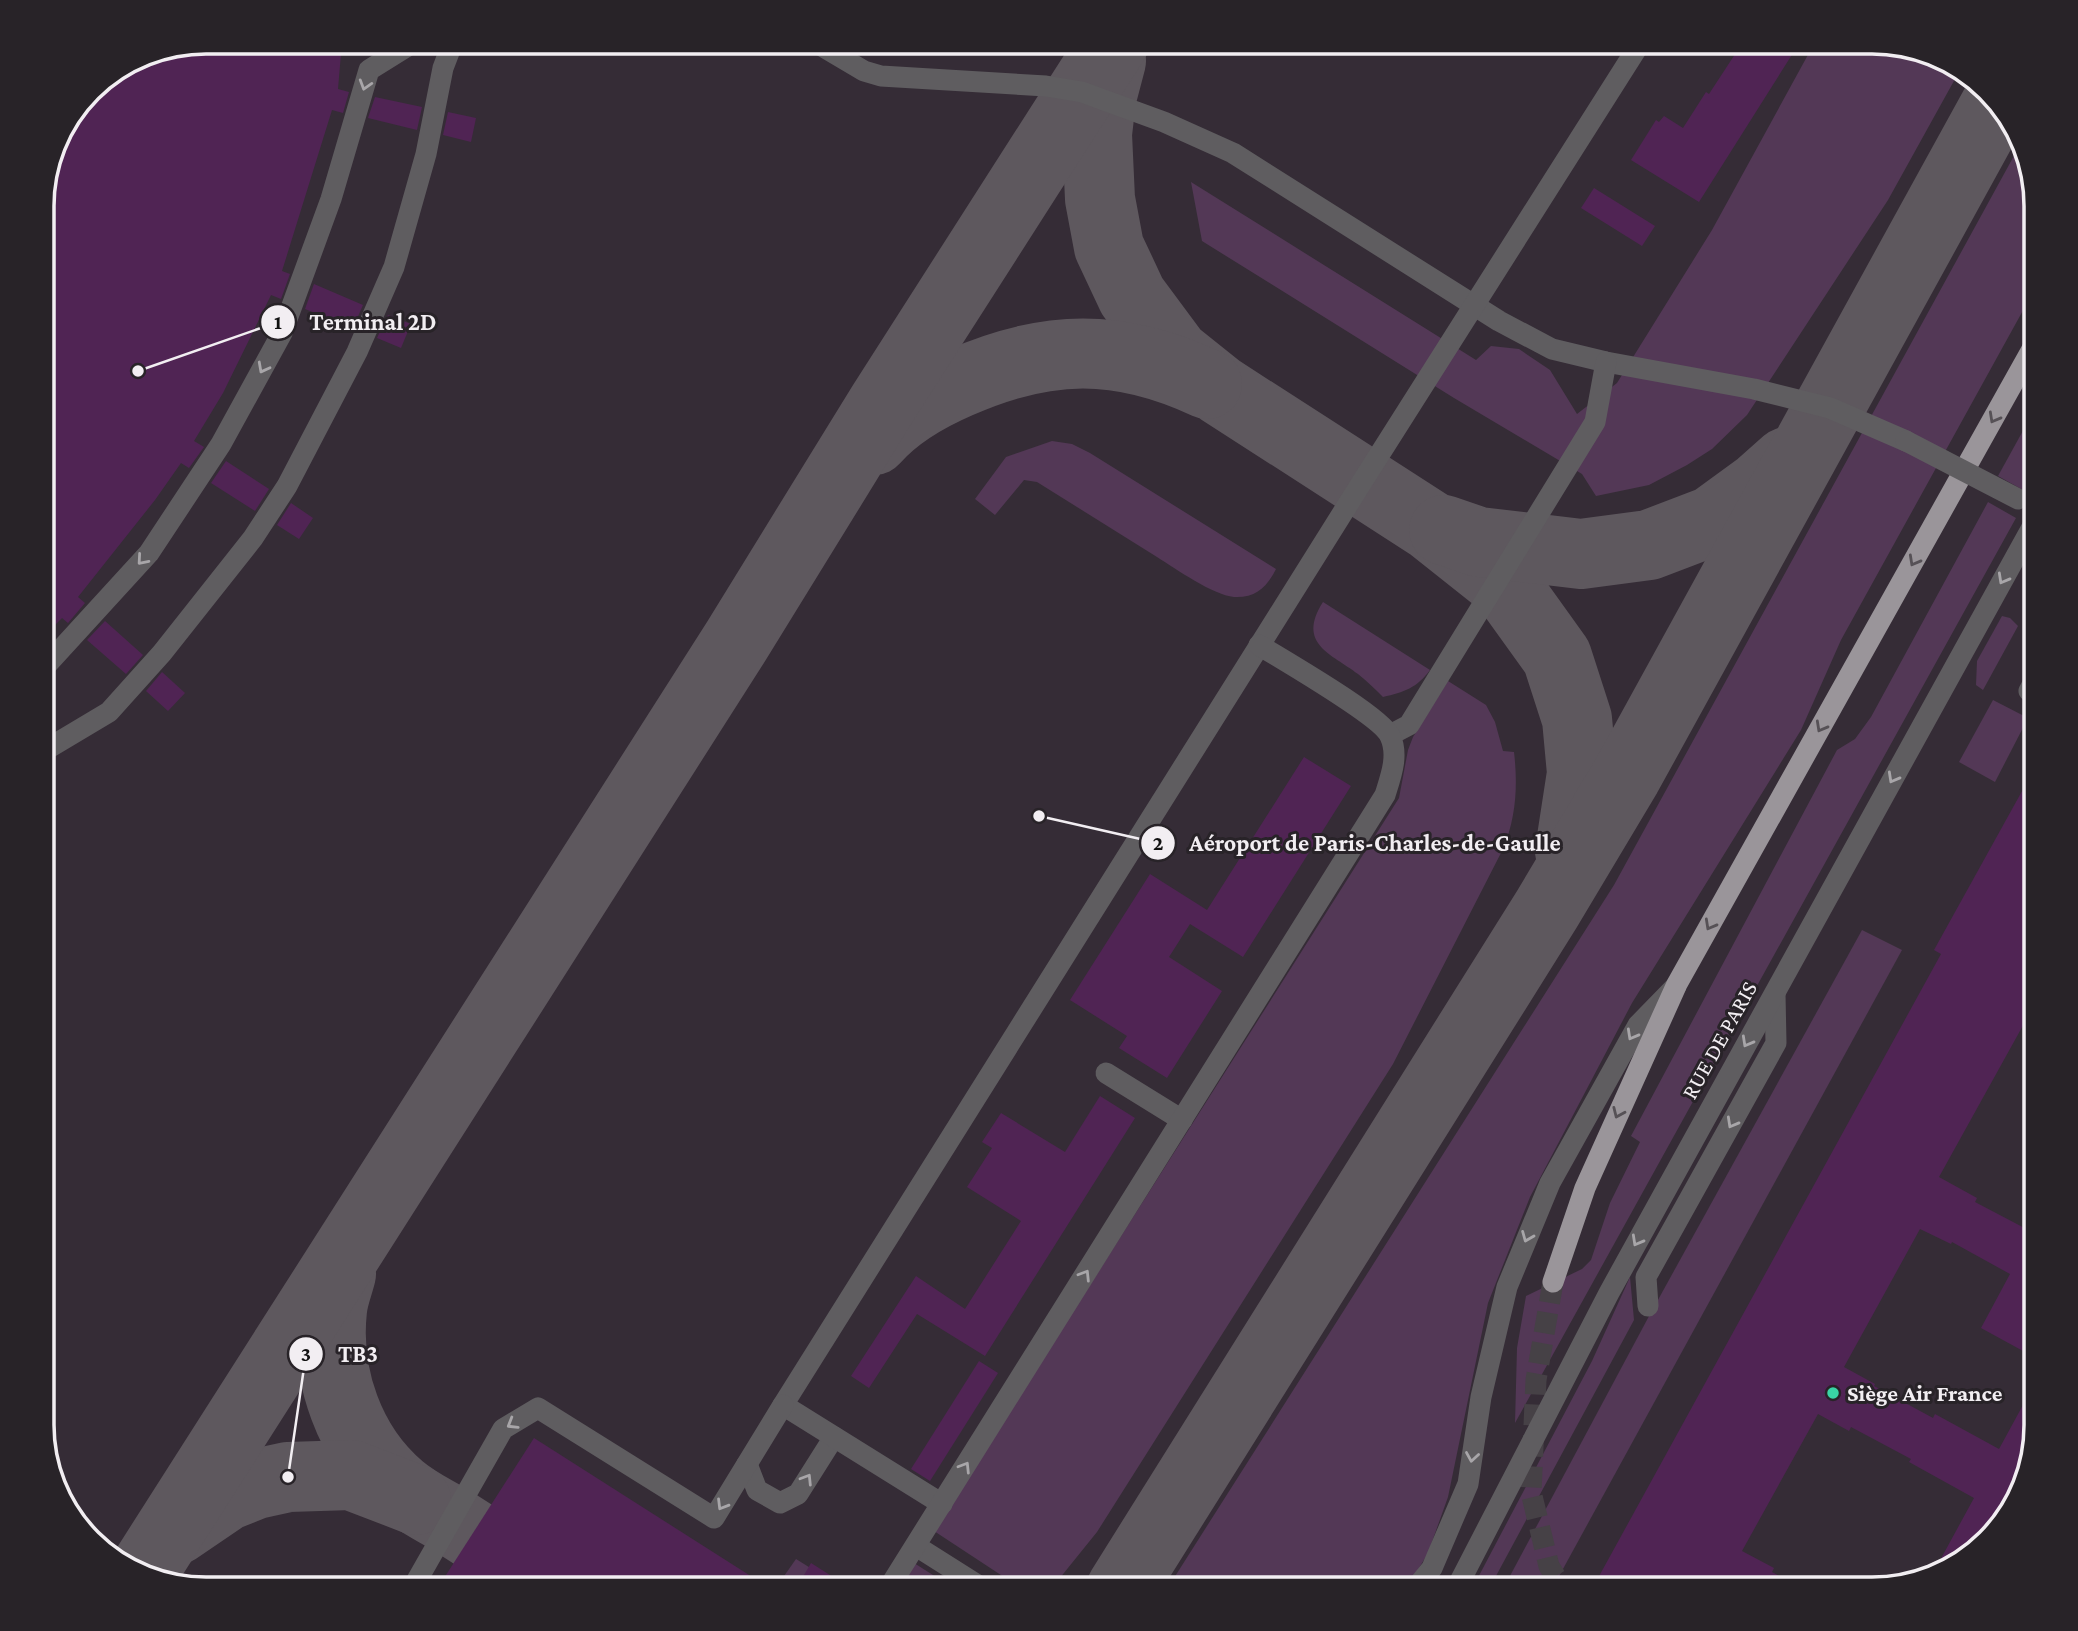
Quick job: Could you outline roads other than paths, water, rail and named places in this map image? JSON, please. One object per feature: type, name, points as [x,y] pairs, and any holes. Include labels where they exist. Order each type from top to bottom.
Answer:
[{"type":"main road","points":[[1553,1282],[1585,1188],[1677,984],[2024,363]]},
{"type":"street","points":[[419,1577],[503,1429],[538,1408],[714,1518],[1259,645],[1633,54]]},
{"type":"street","points":[[55,656],[149,553],[221,444],[282,333],[331,199],[369,70],[393,55]]},
{"type":"street","points":[[55,744],[109,712],[162,653],[245,548],[287,486],[357,352],[394,267],[426,154],[448,55]]},
{"type":"street","points":[[836,55],[864,71],[881,76],[1046,86],[1082,92],[1164,122],[1242,159],[1474,305],[1552,349],[1606,362],[1754,389],[1830,408],[1906,441],[2024,501]]},
{"type":"street","points":[[1390,735],[1409,725],[1595,422],[1606,362]]},
{"type":"street","name":"RUE DE PARIS","points":[[1461,1577],[1609,1293],[2024,542]]},
{"type":"street","points":[[896,1577],[1385,794],[1395,763],[1390,735],[1363,711],[1259,645]]},
{"type":"street","points":[[1425,1577],[1432,1568],[1468,1484],[1481,1397],[1507,1287],[1550,1183],[1638,1025],[1677,984]]},
{"type":"street","points":[[1648,1306],[1646,1278],[1776,1043],[1775,992]]},
{"type":"street","points":[[1106,1073],[1182,1120]]},
{"type":"street","points":[[783,1405],[942,1504]]},
{"type":"street","points":[[747,1464],[757,1490],[779,1503],[798,1494],[834,1437]]},
{"type":"street","points":[[916,1546],[965,1577]]},
{"type":"tunnel","points":[[1553,1282],[1536,1380],[1531,1492],[1549,1566],[1556,1577]]},
{"type":"place","name":"Terminal 2D","points":[[138,371]]},
{"type":"place","name":"Aéroport de Paris-Charles-de-Gaulle","points":[[1039,816]]},
{"type":"place","name":"Siège Air France","points":[[1833,1393]]},
{"type":"place","name":"TB3","points":[[288,1477]]}]
